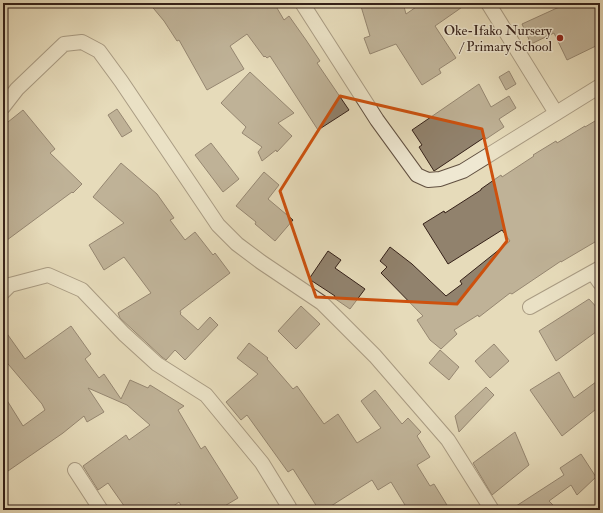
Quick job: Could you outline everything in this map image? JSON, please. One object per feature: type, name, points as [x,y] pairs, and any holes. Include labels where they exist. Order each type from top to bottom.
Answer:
[{"type":"street","points":[[302,3],[377,120],[417,174],[428,180],[440,179],[463,170],[600,86]]},
{"type":"street","points":[[488,3],[556,113]]},
{"type":"street","points":[[3,107],[17,89],[64,44],[82,42],[99,51],[218,226],[243,249],[322,303],[375,356],[448,440],[492,510]]},
{"type":"street","points":[[530,307],[598,274]]},
{"type":"street","points":[[3,292],[10,285],[48,276],[82,290],[124,334],[156,364],[206,395],[262,462],[290,510]]},
{"type":"street","points":[[75,470],[102,510]]},
{"type":"highlighted area","points":[[340,96],[482,129],[507,241],[457,304],[316,297],[280,191]]},
{"type":"building","points":[[149,3],[274,3],[284,20],[289,16],[306,40],[320,61],[317,63],[349,110],[318,130],[270,56],[267,58],[265,56],[264,57],[247,34],[230,46],[244,69],[207,90],[179,40],[177,41],[164,21]]},
{"type":"building","points":[[360,3],[403,3],[406,14],[422,3],[468,3],[435,26],[456,58],[439,69],[441,73],[422,85],[396,44],[370,54],[364,38],[370,36]]},
{"type":"building","points":[[568,3],[600,3],[600,44],[567,60],[554,33],[531,44],[522,24]]},
{"type":"building","points":[[509,71],[516,84],[506,90],[499,77]]},
{"type":"building","points":[[250,72],[294,113],[278,123],[292,136],[277,152],[276,150],[262,161],[258,152],[262,147],[242,133],[246,127],[221,103]]},
{"type":"building","points":[[479,84],[491,107],[509,96],[516,108],[499,119],[504,127],[486,139],[485,137],[434,171],[419,147],[422,145],[412,130]]},
{"type":"building","points":[[117,109],[132,131],[122,137],[108,115]]},
{"type":"building","points":[[23,110],[55,149],[50,153],[82,184],[73,193],[72,192],[3,243],[3,126]]},
{"type":"building","points":[[600,118],[600,239],[561,261],[512,294],[510,293],[479,317],[478,315],[454,330],[457,334],[441,349],[430,340],[417,320],[423,316],[381,273],[387,267],[380,261],[390,247],[412,264],[446,296],[462,284],[460,281],[510,241],[502,230],[448,264],[423,224],[444,211],[445,213],[501,175],[502,177],[556,141],[557,143]]},
{"type":"building","points":[[211,143],[239,179],[223,192],[195,155]]},
{"type":"building","points":[[121,163],[157,194],[174,218],[170,220],[185,240],[195,232],[213,255],[215,253],[230,273],[180,311],[180,314],[198,330],[210,317],[218,325],[185,360],[175,350],[166,360],[120,318],[118,313],[151,293],[124,257],[104,270],[89,245],[124,223],[93,197]]},
{"type":"building","points":[[264,172],[279,185],[268,199],[293,220],[275,241],[255,224],[256,222],[236,206]]},
{"type":"building","points":[[328,251],[341,260],[335,268],[365,289],[350,309],[334,298],[335,296],[309,279]]},
{"type":"building","points":[[589,299],[600,311],[600,329],[556,361],[539,331]]},
{"type":"building","points":[[301,306],[320,324],[296,349],[278,331]]},
{"type":"building","points":[[71,326],[91,354],[85,359],[99,378],[104,374],[121,399],[130,380],[148,388],[150,385],[184,406],[178,410],[201,449],[205,446],[238,498],[218,510],[184,510],[179,502],[168,510],[127,510],[108,483],[98,490],[83,466],[126,435],[129,440],[150,425],[127,405],[88,388],[104,412],[87,422],[84,416],[63,433],[8,471],[3,464],[3,394],[23,426],[45,410],[42,404],[3,358],[3,328],[25,359]]},
{"type":"building","points":[[249,343],[268,358],[267,359],[293,389],[297,386],[324,424],[338,414],[357,443],[381,428],[361,401],[375,390],[402,424],[408,418],[421,432],[417,436],[430,457],[417,465],[430,486],[434,484],[450,510],[408,510],[391,482],[378,490],[372,480],[331,506],[333,510],[319,510],[293,469],[288,472],[247,415],[241,420],[226,402],[258,374],[237,358]]},
{"type":"building","points":[[494,344],[509,361],[490,378],[475,361]]},
{"type":"building","points":[[440,350],[459,367],[449,380],[429,363]]},
{"type":"building","points":[[559,372],[574,398],[600,379],[600,406],[562,436],[530,390]]},
{"type":"building","points":[[486,387],[494,395],[459,432],[455,416]]},
{"type":"building","points":[[515,432],[529,465],[492,495],[473,463]]},
{"type":"building","points":[[581,454],[596,477],[577,495],[571,485],[549,501],[558,510],[510,510],[564,475],[560,468]]},
{"type":"place","name":"Oke-Ifako Nursery / Primary School","points":[[560,38]]}]
